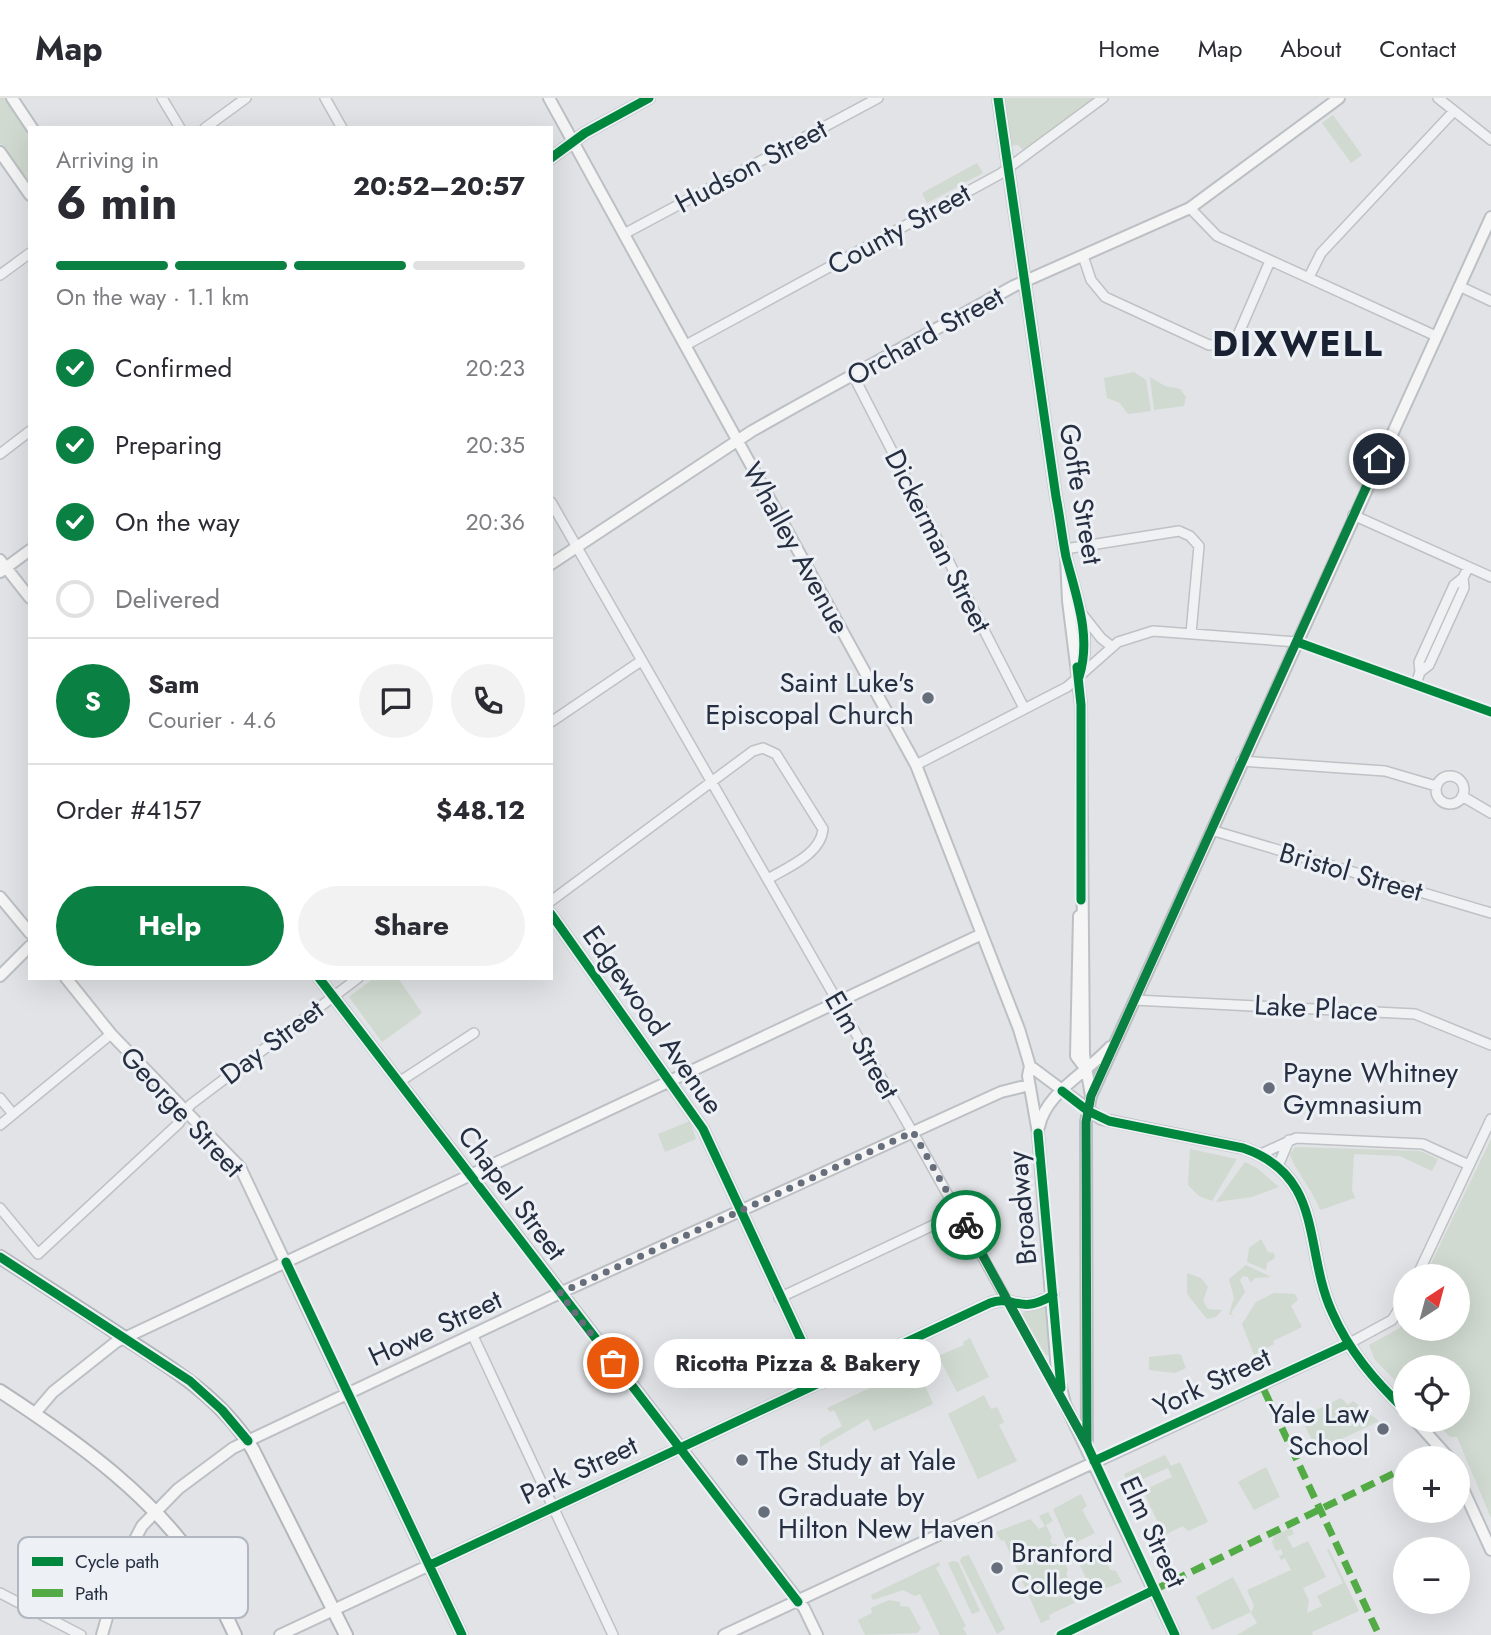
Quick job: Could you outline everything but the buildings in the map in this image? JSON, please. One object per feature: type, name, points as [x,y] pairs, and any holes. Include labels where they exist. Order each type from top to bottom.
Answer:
[{"type":"highway","points":[[0,1257],[203,1392],[248,1441],[346,1635]]},
{"type":"highway","points":[[2,1396],[35,1413],[100,1462],[153,1513],[173,1537]]},
{"type":"highway","points":[[226,1618],[235,1635]]},
{"type":"main road","points":[[12,98],[31,126]]},
{"type":"main road","name":"Whalley Avenue","points":[[550,98],[916,765],[1030,1066],[1029,1085],[1038,1133]]},
{"type":"main road","points":[[553,156],[572,142],[649,98]]},
{"type":"main road","name":"Goffe Street","points":[[999,98],[1066,552],[1081,611],[1084,660],[1079,677]]},
{"type":"main road","name":"Orchard Street","points":[[553,563],[738,442],[853,375],[1025,281],[1190,208],[1339,98]]},
{"type":"main road","points":[[0,152],[28,192]]},
{"type":"main road","points":[[1087,1445],[1088,1111],[1091,1098],[1241,761],[1491,216]]},
{"type":"main road","points":[[28,551],[2,566],[28,596]]},
{"type":"main road","name":"Goffe Street","points":[[1066,552],[1068,601],[1079,677],[1081,900],[1087,1070],[1091,1098]]},
{"type":"main road","points":[[0,897],[28,931]]},
{"type":"main road","name":"Edgewood Avenue","points":[[553,917],[669,1082],[688,1104],[703,1129],[779,1298],[821,1383]]},
{"type":"main road","points":[[35,1413],[48,1396],[67,1380],[125,1338],[982,934]]},
{"type":"main road","points":[[0,976],[28,948]]},
{"type":"main road","name":"George Street","points":[[68,980],[111,1034],[240,1167],[462,1635]]},
{"type":"main road","name":"Chapel Street","points":[[321,980],[798,1602],[817,1635]]},
{"type":"main road","points":[[1038,1133],[1044,1109],[1114,1042]]},
{"type":"main road","points":[[1030,1066],[1088,1111],[1109,1121],[1234,1146],[1261,1154],[1278,1166],[1295,1186],[1308,1211],[1322,1286],[1348,1344],[1371,1377],[1393,1398]]},
{"type":"main road","name":"Howe Street","points":[[136,1537],[153,1513],[217,1458],[248,1441],[560,1293],[913,1132],[1001,1092],[1029,1085]]},
{"type":"main road","name":"Broadway","points":[[1038,1133],[1057,1371],[1065,1404]]},
{"type":"main road","name":"Park Street","points":[[279,1635],[990,1303],[1008,1302],[1028,1306],[1053,1295]]},
{"type":"main road","name":"York Street","points":[[724,1635],[1348,1344]]},
{"type":"main road","points":[[1061,1390],[1077,1398],[1087,1391]]},
{"type":"main road","name":"Elm Street","points":[[1065,1404],[1087,1445],[1175,1635]]},
{"type":"main road","points":[[1427,1432],[1441,1446]]},
{"type":"main road","points":[[1470,1504],[1491,1550]]},
{"type":"main road","name":"Howe Street","points":[[102,1635],[107,1618]]},
{"type":"street","points":[[162,98],[179,126]]},
{"type":"street","points":[[208,126],[246,98]]},
{"type":"street","points":[[325,98],[341,126]]},
{"type":"street","name":"Hudson Street","points":[[624,234],[878,98]]},
{"type":"street","name":"County Street","points":[[686,345],[1009,168],[1103,98]]},
{"type":"street","points":[[1438,98],[1491,141]]},
{"type":"street","points":[[1309,277],[1321,253],[1454,111]]},
{"type":"street","points":[[1190,208],[1213,233],[1436,336]]},
{"type":"street","points":[[0,275],[28,254]]},
{"type":"street","points":[[1083,256],[1091,280],[1105,297],[1209,345],[1221,346],[1238,335],[1270,261]]},
{"type":"street","points":[[1459,286],[1491,301]]},
{"type":"street","name":"Dickerman Street","points":[[853,375],[1024,708]]},
{"type":"street","points":[[0,454],[28,433]]},
{"type":"street","name":"Elm Street","points":[[553,505],[913,1132],[1065,1404]]},
{"type":"street","points":[[1353,515],[1491,578]]},
{"type":"street","points":[[1066,552],[1179,531],[1191,536],[1199,546],[1191,633]]},
{"type":"street","points":[[1416,684],[1420,672],[1419,662],[1454,585],[1463,578],[1468,568]]},
{"type":"street","points":[[1081,611],[1095,632],[1111,646]]},
{"type":"street","points":[[916,765],[1067,687],[1111,646],[1141,633],[1191,633],[1297,642],[1491,712]]},
{"type":"street","points":[[553,721],[641,661]]},
{"type":"street","points":[[553,900],[753,751],[763,748],[776,754],[823,830],[822,840],[816,848],[768,879]]},
{"type":"street","points":[[1241,761],[1385,771],[1436,786]]},
{"type":"street","points":[[1454,777],[1461,783],[1462,796],[1456,803],[1446,803],[1437,795],[1436,786],[1442,778],[1454,777]]},
{"type":"street","points":[[1462,796],[1491,813]]},
{"type":"street","name":"Bristol Street","points":[[1211,830],[1491,913]]},
{"type":"street","name":"Day Street","points":[[0,1208],[38,1254],[179,1123],[191,1104],[355,980]]},
{"type":"street","name":"Lake Place","points":[[1134,1000],[1415,1014],[1491,1045]]},
{"type":"street","points":[[400,1082],[474,1033]]},
{"type":"street","points":[[0,1125],[111,1034]]},
{"type":"street","points":[[0,1098],[13,1114]]},
{"type":"street","points":[[1423,1264],[1491,1119]]},
{"type":"street","points":[[1278,1166],[1290,1139]]},
{"type":"street","points":[[1261,1154],[1290,1139],[1423,1144],[1469,1165]]},
{"type":"street","points":[[779,1298],[959,1213]]},
{"type":"street","name":"York Street","points":[[1348,1344],[1393,1318]]},
{"type":"street","points":[[473,1336],[613,1635]]},
{"type":"street","points":[[1061,1635],[1154,1590]]},
{"type":"street","points":[[0,1593],[18,1602]]},
{"type":"street","points":[[48,1618],[81,1635]]},
{"type":"shaded area","points":[[0,98],[5,98],[28,130],[28,183],[0,143]]},
{"type":"shaded area","points":[[1004,98],[1093,98],[1023,150],[1018,145],[1011,146]]},
{"type":"shaded area","points":[[1333,115],[1362,155],[1351,163],[1322,123]]},
{"type":"shaded area","points":[[977,163],[983,173],[927,203],[922,193]]},
{"type":"shaded area","points":[[1134,372],[1146,380],[1151,411],[1128,414],[1120,403],[1107,398],[1104,378]]},
{"type":"shaded area","points":[[1150,377],[1165,386],[1180,389],[1186,397],[1184,406],[1154,410]]},
{"type":"shaded area","points":[[371,980],[399,980],[422,1013],[382,1042],[349,997]]},
{"type":"shaded area","points":[[690,1121],[696,1139],[665,1152],[658,1134]]},
{"type":"shaded area","points":[[1491,1139],[1491,1518],[1470,1468],[1470,1446],[1461,1446],[1457,1437],[1450,1437],[1445,1432],[1470,1432],[1470,1355],[1393,1355],[1393,1378],[1375,1360],[1369,1345],[1393,1332],[1393,1341],[1470,1341],[1470,1264],[1431,1264]]},
{"type":"shaded area","points":[[1295,1147],[1420,1151],[1438,1159],[1432,1171],[1400,1156],[1354,1154],[1352,1190],[1355,1198],[1320,1210],[1291,1158],[1290,1154]]},
{"type":"shaded area","points":[[1190,1149],[1237,1159],[1212,1201],[1199,1196],[1188,1185]]},
{"type":"shaded area","points":[[1245,1162],[1257,1168],[1279,1187],[1252,1197],[1216,1202]]},
{"type":"shaded area","points":[[1261,1239],[1268,1252],[1274,1253],[1275,1258],[1267,1263],[1266,1270],[1247,1262],[1249,1248]]},
{"type":"shaded area","points":[[1246,1265],[1271,1277],[1255,1278],[1251,1283],[1248,1277],[1243,1276],[1240,1280],[1245,1292],[1231,1313],[1234,1316],[1229,1314],[1234,1298],[1229,1279]]},
{"type":"shaded area","points":[[1187,1273],[1201,1278],[1208,1287],[1203,1301],[1208,1309],[1222,1310],[1216,1317],[1207,1319],[1187,1294]]},
{"type":"shaded area","points":[[1274,1293],[1295,1294],[1298,1300],[1291,1306],[1302,1327],[1273,1341],[1274,1344],[1254,1355],[1242,1324],[1256,1302]]},
{"type":"shaded area","points":[[1048,1304],[1050,1355],[1046,1355],[1020,1314]]},
{"type":"shaded area","points":[[970,1338],[989,1377],[957,1392],[938,1356],[964,1345],[963,1342]]},
{"type":"shaded area","points":[[1181,1355],[1186,1368],[1175,1373],[1149,1370],[1149,1357]]},
{"type":"shaded area","points":[[917,1366],[933,1404],[874,1431],[868,1419],[820,1447],[820,1439],[842,1426],[834,1410],[830,1412],[827,1408]]},
{"type":"shaded area","points":[[984,1395],[991,1409],[997,1407],[1004,1422],[999,1425],[1017,1461],[978,1479],[948,1414]]},
{"type":"shaded area","points":[[1341,1398],[1348,1405],[1353,1401],[1379,1421],[1317,1451],[1303,1422],[1313,1416],[1312,1412]]},
{"type":"shaded area","points":[[1165,1455],[1171,1466],[1180,1462],[1208,1522],[1188,1531],[1183,1526],[1164,1535],[1145,1495],[1138,1498],[1136,1494],[1172,1477],[1168,1468],[1129,1485],[1124,1474]]},
{"type":"shaded area","points":[[1266,1467],[1280,1497],[1254,1510],[1238,1482]]},
{"type":"shaded area","points":[[1081,1494],[1087,1506],[1082,1510],[1095,1533],[1069,1546],[1053,1509]]},
{"type":"shaded area","points":[[1048,1512],[1053,1521],[1046,1525],[1052,1538],[1050,1540],[1053,1545],[1056,1544],[1068,1570],[1066,1573],[1078,1601],[1049,1615],[1050,1619],[1041,1623],[1004,1540],[1001,1541],[996,1532],[1030,1519],[1039,1529],[1045,1526],[1039,1516]]},
{"type":"shaded area","points":[[1291,1528],[1294,1534],[1287,1537],[1293,1548],[1308,1541],[1326,1577],[1303,1588],[1309,1600],[1307,1613],[1322,1606],[1317,1596],[1343,1583],[1327,1550],[1329,1549],[1359,1611],[1312,1632],[1313,1635],[1237,1635],[1257,1623],[1251,1613],[1254,1606],[1247,1590],[1291,1570],[1285,1558],[1281,1560],[1279,1556],[1283,1554],[1281,1549],[1276,1551],[1272,1542],[1274,1536]]},
{"type":"shaded area","points":[[1101,1545],[1110,1570],[1116,1571],[1122,1582],[1088,1595],[1086,1578],[1076,1557]]},
{"type":"shaded area","points":[[969,1555],[1005,1629],[997,1634],[960,1561],[962,1557]]},
{"type":"shaded area","points":[[939,1562],[940,1565],[936,1568],[966,1626],[963,1628],[967,1635],[940,1635],[920,1594],[915,1596],[903,1590],[873,1600],[871,1595]]},
{"type":"shaded area","points":[[958,1562],[980,1611],[972,1614],[948,1563]]},
{"type":"shaded area","points":[[1233,1577],[1251,1612],[1212,1630],[1196,1597]]},
{"type":"shaded area","points":[[889,1600],[909,1607],[921,1629],[917,1633],[865,1635],[858,1620],[872,1613],[871,1608]]},
{"type":"marked path","points":[[1264,1390],[1379,1635]]},
{"type":"marked path","points":[[1154,1590],[1393,1474]]},
{"type":"cycle path","points":[[553,157],[585,133],[649,98]]},
{"type":"cycle path","points":[[998,98],[1056,497],[1066,557],[1081,617],[1084,647],[1079,677]]},
{"type":"cycle path","points":[[1297,642],[1491,712]]},
{"type":"cycle path","points":[[1077,667],[1081,705],[1081,900]]},
{"type":"cycle path","points":[[553,917],[703,1129],[821,1383]]},
{"type":"cycle path","points":[[321,980],[798,1602]]},
{"type":"cycle path","points":[[1062,1091],[1088,1111],[1109,1121],[1243,1148],[1269,1160],[1287,1176],[1300,1195],[1307,1216],[1323,1288],[1332,1312],[1346,1340],[1393,1398]]},
{"type":"cycle path","points":[[1038,1133],[1061,1388]]},
{"type":"cycle path","points":[[0,1257],[190,1381],[222,1410],[248,1441]]},
{"type":"cycle path","points":[[286,1262],[462,1635]]},
{"type":"cycle path","points":[[430,1565],[990,1303],[1005,1301],[1032,1304],[1053,1295]]},
{"type":"cycle path","points":[[1008,1302],[1087,1445],[1175,1635]]},
{"type":"cycle path","points":[[1094,1461],[1348,1344]]},
{"type":"cycle path","points":[[1061,1635],[1154,1590]]},
{"type":"way so far","points":[[613,1363],[560,1293],[913,1132],[966,1225]]},
{"type":"place","name":"Saint Luke's Episcopal Church","points":[[928,698]]},
{"type":"place","name":"Payne Whitney Gymnasium","points":[[1269,1088]]},
{"type":"place","name":"Ricotta Pizza & Bakery","points":[[613,1363]]},
{"type":"place","name":"Yale Law School","points":[[1383,1429]]},
{"type":"place","name":"The Study at Yale","points":[[742,1460]]},
{"type":"place","name":"Graduate by Hilton New Haven","points":[[764,1512]]},
{"type":"place","name":"Branford College","points":[[997,1568]]},
{"type":"district","name":"DIXWELL","points":[[1298,344]]},
{"type":"route","points":[[966,1225],[1087,1445],[1086,1116],[1091,1096],[1379,459]]}]
